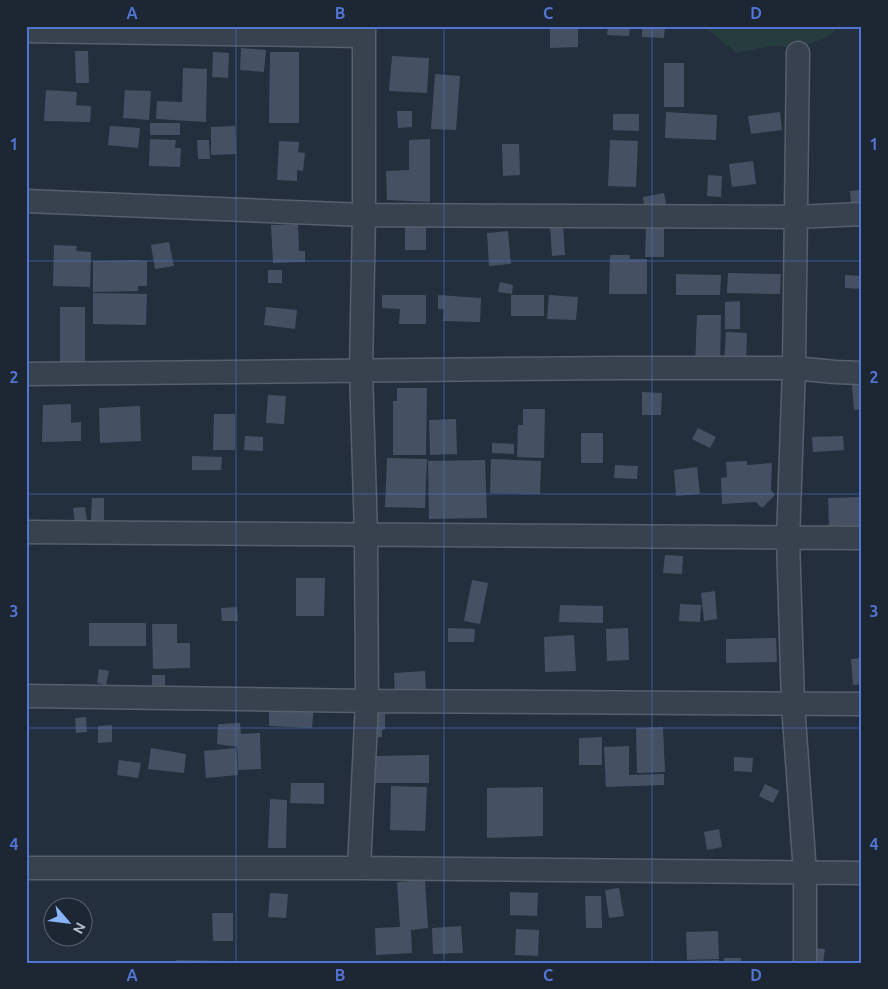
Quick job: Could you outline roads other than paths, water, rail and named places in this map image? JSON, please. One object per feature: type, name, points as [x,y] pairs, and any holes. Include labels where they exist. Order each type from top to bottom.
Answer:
[{"type":"street","points":[[26,31],[364,31],[364,215],[361,370],[366,535],[366,701],[359,868]]},
{"type":"street","points":[[798,53],[794,368],[788,539],[793,704],[805,873],[805,963]]},
{"type":"street","points":[[26,202],[364,215],[796,217],[862,214]]},
{"type":"street","points":[[26,374],[794,368],[835,372],[862,372]]},
{"type":"street","points":[[26,532],[788,539],[862,538]]},
{"type":"street","points":[[26,696],[366,701],[862,704]]},
{"type":"street","points":[[26,868],[359,868],[862,874]]}]
